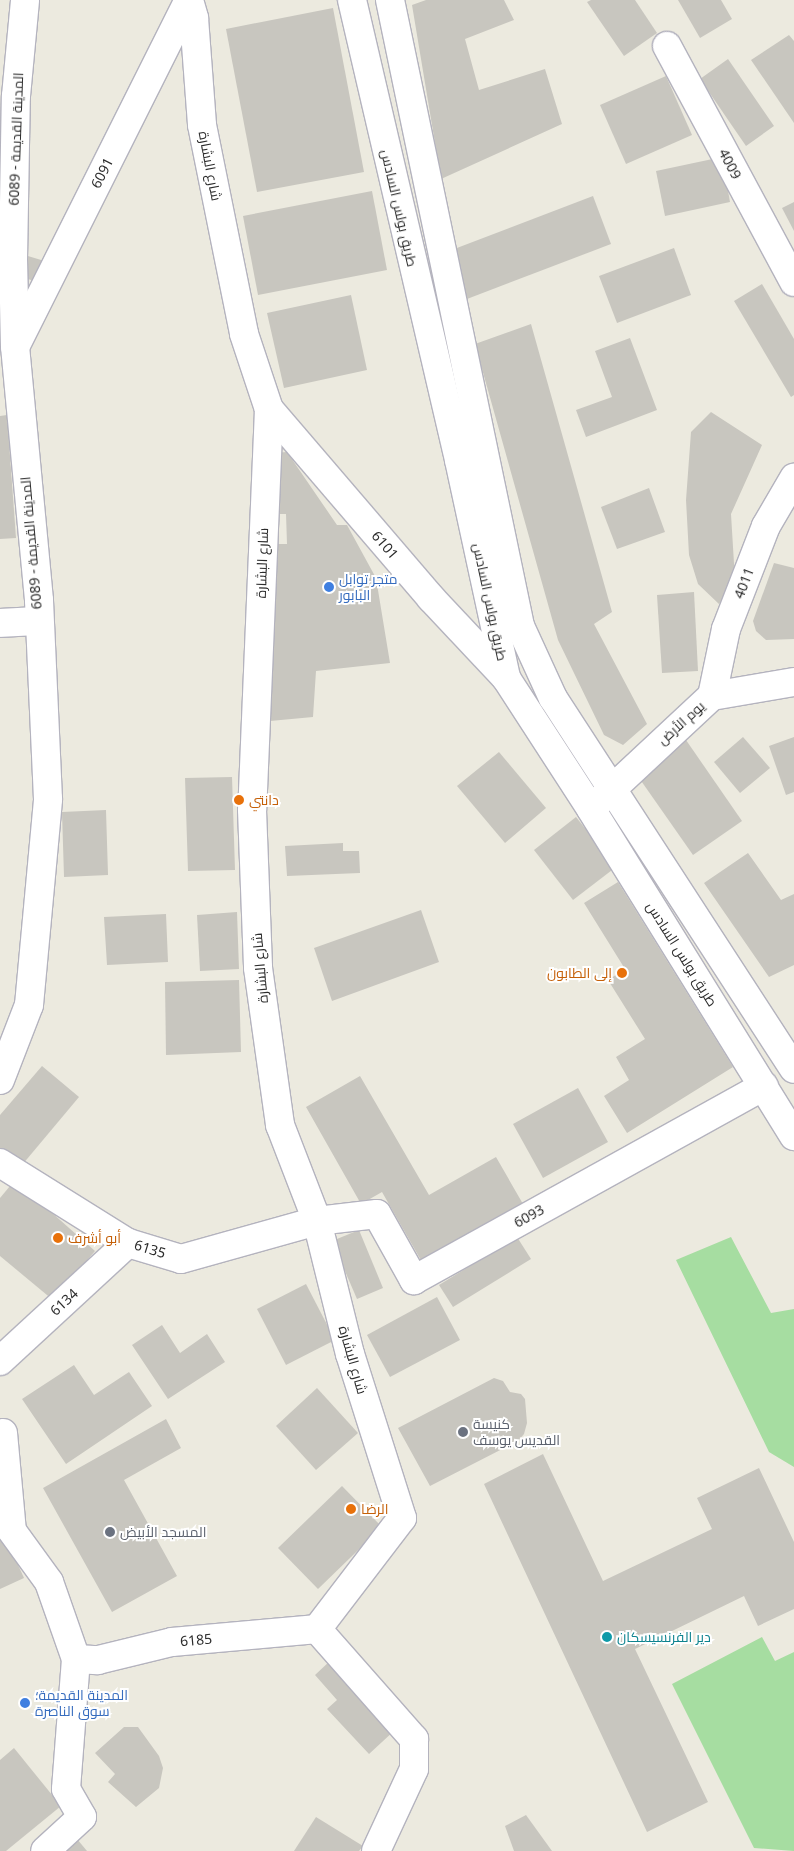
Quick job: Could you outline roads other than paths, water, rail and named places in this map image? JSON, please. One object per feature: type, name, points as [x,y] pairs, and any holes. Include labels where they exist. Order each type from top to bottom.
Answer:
[{"type":"street","name":"المدينة القديمة - 6089","points":[[0,1080],[29,1005],[48,798],[38,600],[15,347],[13,260],[16,96],[24,0]]},
{"type":"street","name":"6091","points":[[15,347],[189,0]]},
{"type":"street","name":"شارع البشارة","points":[[189,0],[194,18],[202,125],[244,334],[269,409],[252,810],[258,968],[280,1125],[317,1220],[350,1354],[402,1518],[317,1629]]},
{"type":"street","name":"طريق بولس السادس","points":[[352,0],[465,487],[506,678],[591,809],[794,1136]]},
{"type":"street","name":"طريق بولس السادس","points":[[390,0],[520,626],[553,698],[612,786],[794,1069]]},
{"type":"street","name":"4009","points":[[667,46],[794,282]]},
{"type":"street","name":"6101","points":[[269,409],[431,598],[506,678]]},
{"type":"street","name":"4011","points":[[712,696],[729,620],[766,526],[794,478]]},
{"type":"street","points":[[0,623],[38,621]]},
{"type":"street","name":"يوم الأرض","points":[[591,809],[612,786],[712,696],[794,682]]},
{"type":"street","name":"6093","points":[[317,1220],[377,1214],[414,1280],[764,1086]]},
{"type":"street","name":"6135","points":[[0,1163],[128,1243],[181,1259],[317,1220]]},
{"type":"street","name":"6134","points":[[0,1361],[128,1243]]},
{"type":"street","points":[[1,1432],[12,1531],[49,1582],[76,1659],[66,1789],[82,1817],[45,1851]]},
{"type":"street","points":[[317,1629],[414,1739],[414,1769],[376,1851]]},
{"type":"street","name":"6185","points":[[76,1659],[98,1660],[172,1642],[317,1629]]},
{"type":"place","name":"متجر توابل البابور","points":[[329,587]]},
{"type":"place","name":"دانتي","points":[[239,800]]},
{"type":"place","name":"إلى الطابون","points":[[622,973]]},
{"type":"place","name":"أبو أشرف","points":[[58,1238]]},
{"type":"place","name":"كنيسة القديس يوسف","points":[[463,1432]]},
{"type":"place","name":"الرضا","points":[[351,1509]]},
{"type":"place","name":"المسجد الأبيض","points":[[110,1532]]},
{"type":"place","name":"دير الفرنسيسكان","points":[[607,1637]]},
{"type":"place","name":"المدينة القديمة؛ سوق الناصرة","points":[[25,1703]]}]
